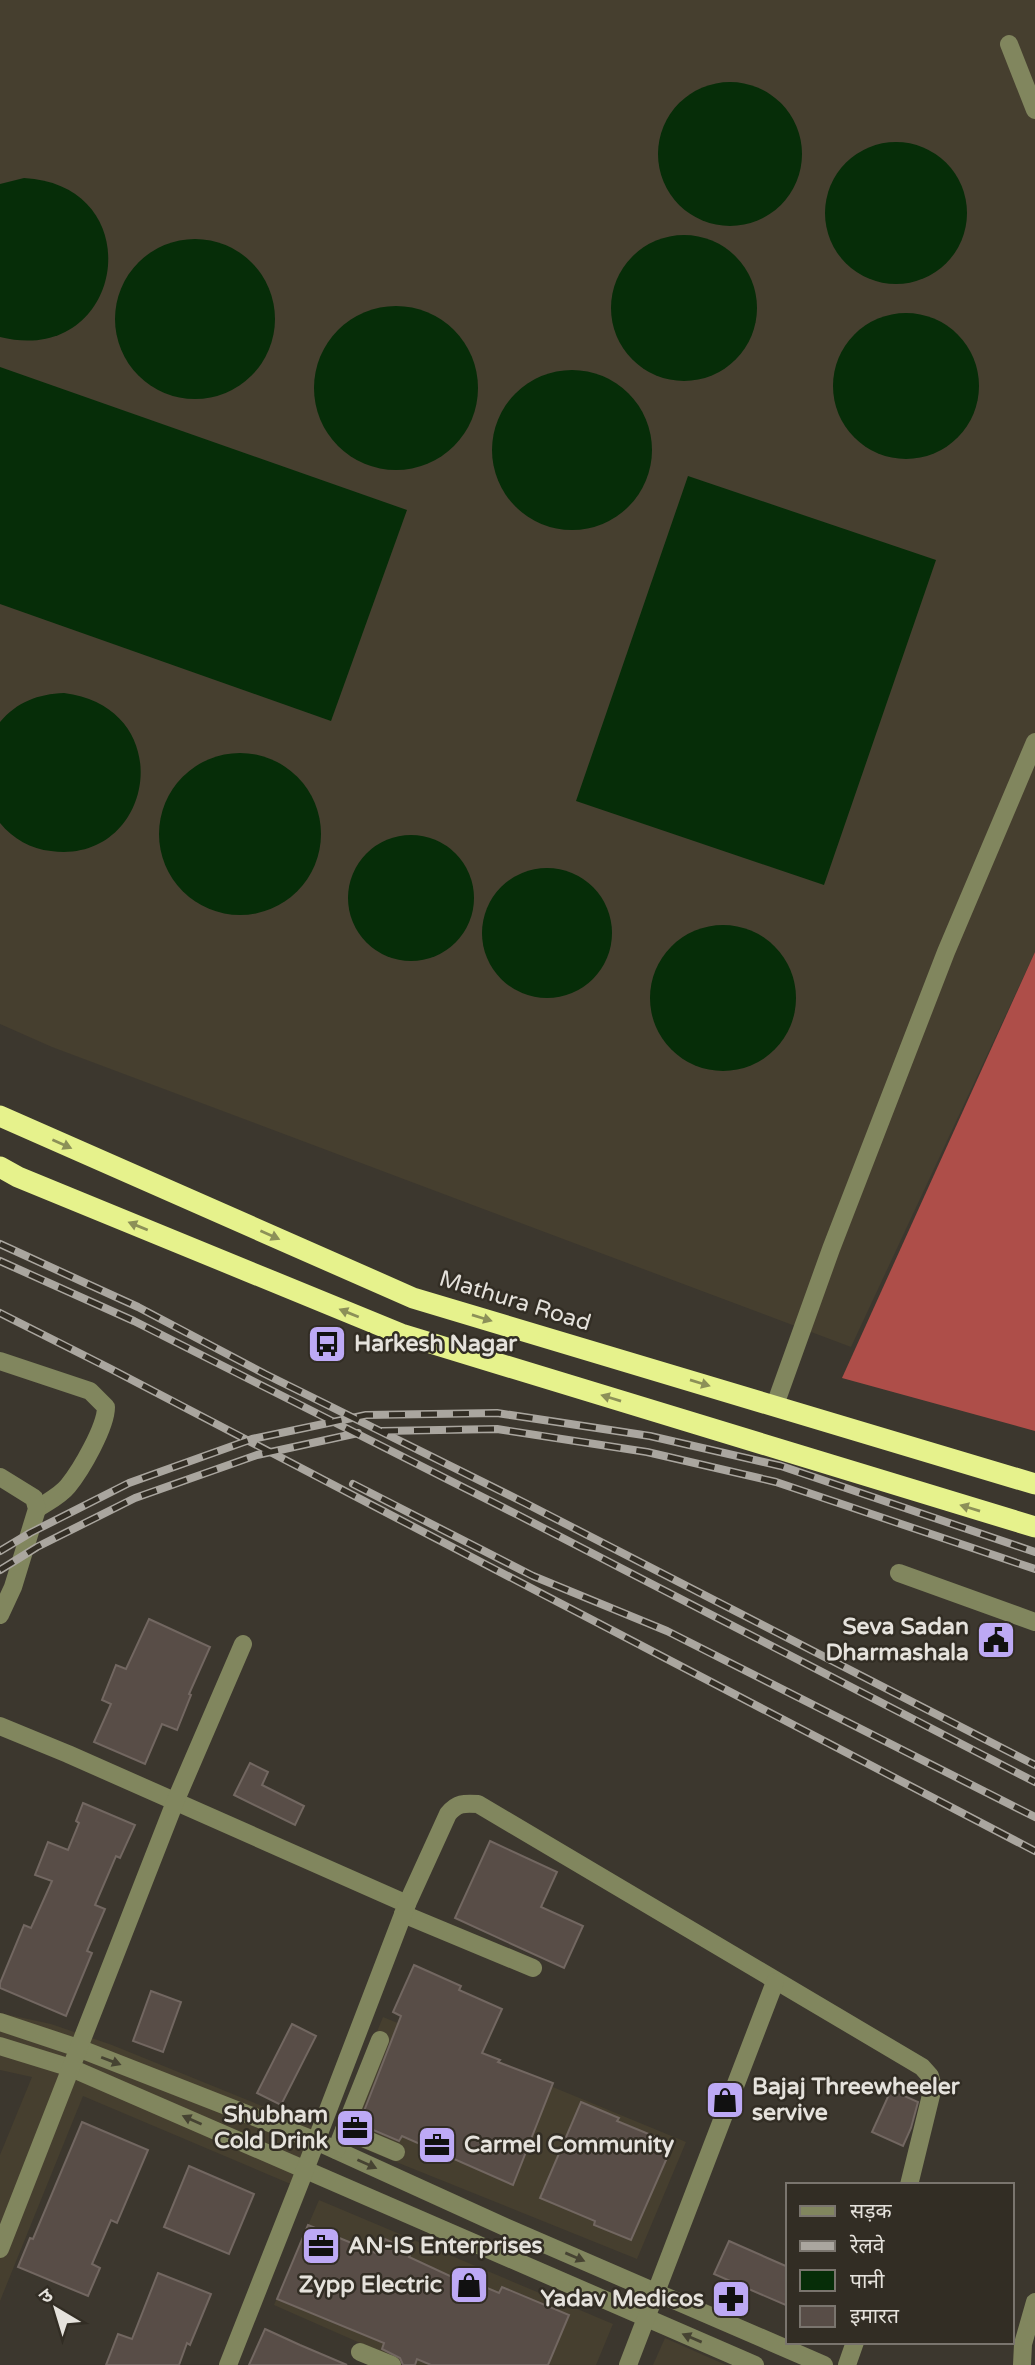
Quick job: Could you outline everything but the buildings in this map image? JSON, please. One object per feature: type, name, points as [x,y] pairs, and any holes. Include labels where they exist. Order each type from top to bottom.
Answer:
[{"type":"highway","name":"Mathura Road","points":[[0,1116],[413,1298],[1035,1484]]},
{"type":"highway","points":[[0,1167],[18,1177],[401,1334],[1035,1527]]},
{"type":"street","points":[[1009,44],[1035,110]]},
{"type":"street","points":[[775,1405],[831,1249],[946,952],[1035,743]]},
{"type":"street","points":[[0,1361],[90,1391],[106,1407],[106,1416],[68,1486],[37,1509]]},
{"type":"street","points":[[0,1477],[34,1498],[37,1509],[13,1587],[0,1615]]},
{"type":"street","points":[[899,1573],[1035,1622]]},
{"type":"street","points":[[0,2249],[175,1802],[243,1644]]},
{"type":"street","points":[[0,1726],[175,1802],[533,1968]]},
{"type":"street","points":[[228,2365],[405,1909],[448,1814],[455,1806],[465,1803],[478,1804],[922,2067],[930,2076],[933,2087],[909,2183]]},
{"type":"street","points":[[628,2365],[775,1982]]},
{"type":"street","points":[[0,2022],[78,2048],[316,2141],[824,2365]]},
{"type":"street","points":[[336,2150],[380,2040]]},
{"type":"street","points":[[0,2046],[71,2068],[755,2365]]},
{"type":"street","points":[[344,2130],[396,2152]]},
{"type":"street","points":[[1022,2365],[1023,2344],[1035,2302]]},
{"type":"street","points":[[847,2365],[854,2344]]},
{"type":"street","points":[[360,2352],[392,2365]]},
{"type":"shaded area","points":[[0,0],[1035,0],[1035,952],[851,1347],[52,1047],[0,1024]]},
{"type":"shaded area","points":[[1035,952],[1035,1431],[842,1378]]},
{"type":"shaded area","points":[[0,2013],[51,2024],[112,2045],[316,2128],[293,2185],[83,2096],[0,2301],[0,2155],[32,2077],[0,2070]]},
{"type":"shaded area","points":[[383,2017],[686,2142],[637,2259],[334,2137]]},
{"type":"shaded area","points":[[319,2200],[613,2324],[596,2365],[410,2365],[274,2305]]},
{"type":"shaded area","points":[[665,2338],[726,2365],[653,2365]]},
{"type":"water","points":[[730,82],[758,87],[781,103],[797,126],[802,154],[797,182],[781,205],[758,221],[730,226],[702,221],[679,205],[663,182],[658,154],[663,126],[679,103],[702,87]]},
{"type":"water","points":[[896,142],[923,147],[946,163],[962,186],[967,213],[962,240],[946,263],[923,279],[896,284],[869,279],[846,263],[830,240],[825,213],[830,186],[846,163],[869,147]]},
{"type":"water","points":[[24,178],[65,188],[92,210],[106,240],[107,272],[97,302],[75,326],[42,339],[0,337],[0,184]]},
{"type":"water","points":[[684,235],[712,241],[736,256],[751,280],[757,308],[751,336],[736,360],[712,375],[684,381],[656,375],[632,360],[617,336],[611,308],[617,280],[632,256],[656,241]]},
{"type":"water","points":[[195,239],[225,245],[251,263],[269,289],[275,319],[269,349],[251,375],[225,393],[195,399],[165,393],[139,375],[121,349],[115,319],[121,289],[139,263],[165,245]]},
{"type":"water","points":[[396,306],[427,312],[454,330],[472,357],[478,388],[472,419],[454,446],[427,464],[396,470],[365,464],[338,446],[320,419],[314,388],[320,357],[338,330],[365,312]]},
{"type":"water","points":[[906,313],[934,318],[958,334],[974,358],[979,386],[974,414],[958,438],[934,454],[906,459],[878,454],[854,438],[838,414],[833,386],[838,358],[854,334],[878,318]]},
{"type":"water","points":[[0,367],[407,510],[331,721],[0,604]]},
{"type":"water","points":[[572,370],[603,376],[628,394],[646,419],[652,450],[646,481],[628,506],[603,524],[572,530],[541,524],[516,506],[498,481],[492,450],[498,419],[516,394],[541,376]]},
{"type":"water","points":[[688,476],[936,560],[824,885],[576,801]]},
{"type":"water","points":[[64,693],[101,705],[126,726],[138,753],[140,783],[131,811],[113,834],[86,849],[51,851],[23,842],[0,823],[0,722],[29,700]]},
{"type":"water","points":[[240,753],[271,759],[285,766],[297,777],[308,789],[315,803],[321,834],[315,865],[308,879],[297,891],[285,902],[271,909],[240,915],[209,909],[195,902],[183,891],[172,879],[165,865],[159,834],[165,803],[172,789],[183,777],[195,766],[209,759]]},
{"type":"water","points":[[411,835],[435,840],[456,853],[469,874],[474,898],[469,922],[456,943],[435,956],[411,961],[387,956],[366,943],[353,922],[348,898],[353,874],[366,853],[387,840]]},
{"type":"water","points":[[547,868],[572,873],[593,887],[607,908],[612,933],[607,958],[593,979],[572,993],[547,998],[522,993],[501,979],[487,958],[482,933],[487,908],[501,887],[522,873]]},
{"type":"water","points":[[723,925],[751,931],[774,947],[790,970],[796,998],[790,1026],[774,1049],[751,1065],[723,1071],[695,1065],[672,1049],[656,1026],[650,998],[656,970],[672,947],[695,931]]},
{"type":"railway","points":[[0,1244],[138,1307],[1035,1765]]},
{"type":"railway","points":[[0,1261],[134,1321],[518,1515],[1035,1782]]},
{"type":"railway","points":[[0,1313],[1035,1851]]},
{"type":"railway","points":[[0,1551],[129,1483],[252,1439],[366,1415],[497,1413],[650,1436],[781,1466],[1035,1552]]},
{"type":"railway","points":[[382,1431],[497,1429],[647,1452],[776,1482],[1035,1569]]},
{"type":"railway","points":[[0,1570],[37,1547],[135,1498],[257,1455],[358,1433]]},
{"type":"railway","points":[[353,1484],[533,1576],[667,1631],[1035,1817]]},
{"type":"place","name":"Harkesh Nagar","points":[[327,1344]]},
{"type":"place","name":"Seva Sadan Dharmashala","points":[[996,1640]]},
{"type":"place","name":"Bajaj Threewheeler servive","points":[[725,2100]]},
{"type":"place","name":"Shubham Cold Drink","points":[[355,2128]]},
{"type":"place","name":"Carmel Community","points":[[437,2145]]},
{"type":"place","name":"AN-IS Enterprises","points":[[321,2246]]},
{"type":"place","name":"Zypp Electric","points":[[469,2285]]},
{"type":"place","name":"Yadav Medicos","points":[[731,2299]]}]
